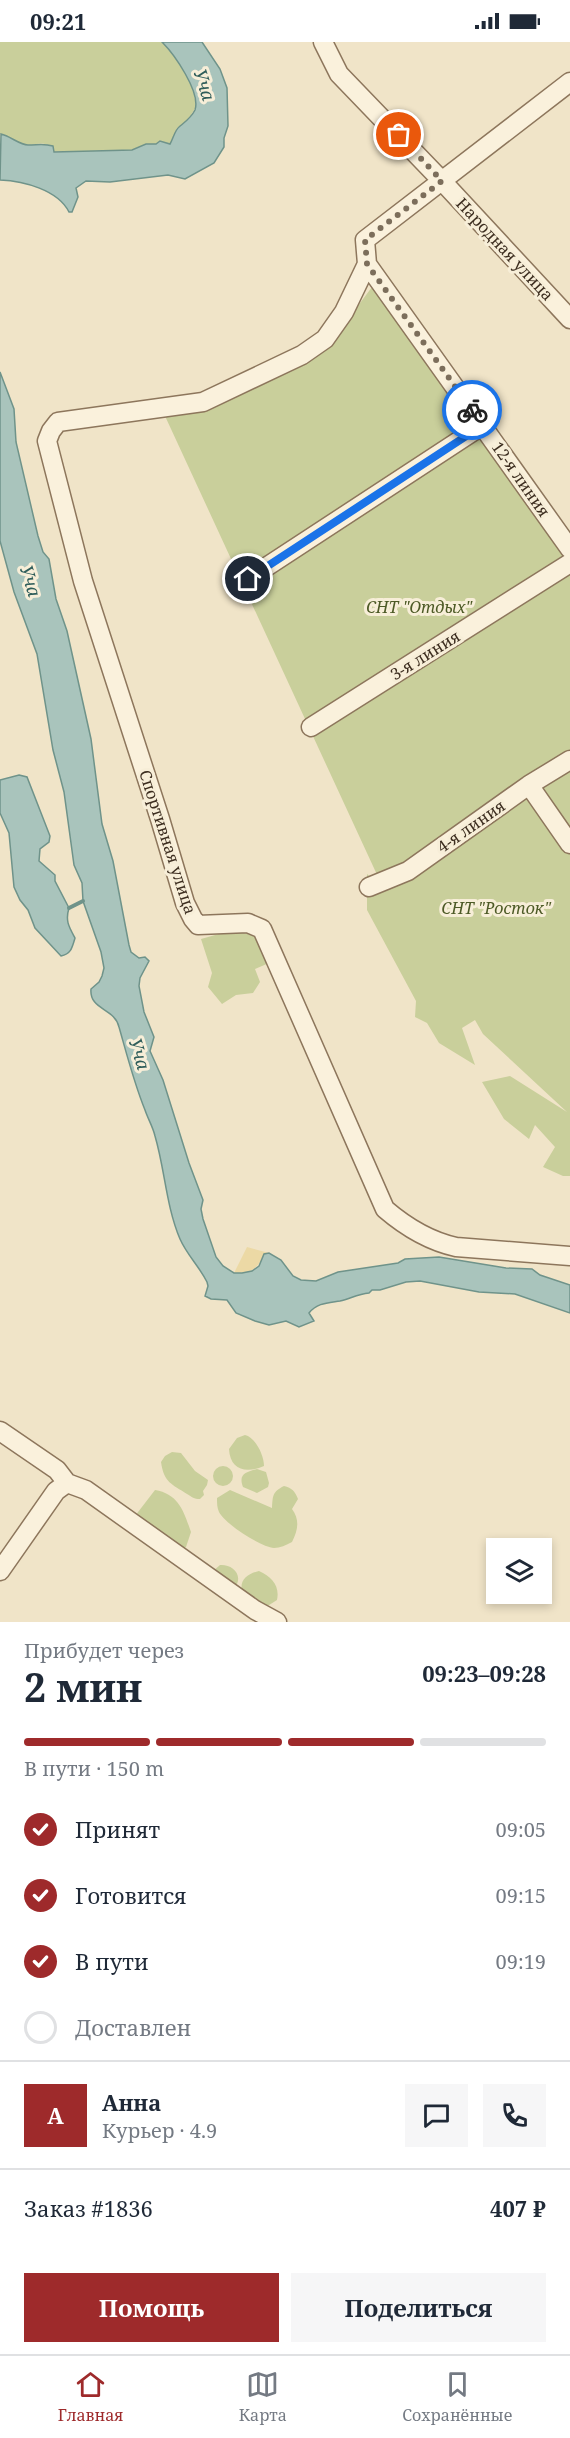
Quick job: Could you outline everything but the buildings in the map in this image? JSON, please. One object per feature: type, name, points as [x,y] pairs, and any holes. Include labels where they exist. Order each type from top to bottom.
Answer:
[{"type":"street","name":"Народная улица","points":[[323,42],[339,74],[442,181],[570,320]]},
{"type":"street","points":[[367,264],[365,240],[570,82]]},
{"type":"street","name":"Спортивная улица","points":[[367,264],[344,312],[325,339],[302,355],[203,402],[58,422],[47,441],[82,581],[185,903],[193,919],[198,924],[248,923],[262,929],[386,1209],[399,1221],[441,1244],[570,1256]]},
{"type":"street","name":"12-я линия","points":[[367,264],[570,549]]},
{"type":"street","points":[[248,579],[483,425]]},
{"type":"street","name":"3-я линия","points":[[311,727],[570,563]]},
{"type":"street","name":"4-я линия","points":[[369,887],[408,871],[529,785],[570,760]]},
{"type":"street","points":[[529,785],[570,844]]},
{"type":"street","points":[[0,1431],[57,1470],[67,1483],[86,1490],[255,1610],[277,1622]]},
{"type":"street","points":[[0,1571],[56,1491],[67,1483]]},
{"type":"green space","points":[[0,42],[162,42],[185,72],[193,89],[196,107],[185,124],[177,128],[170,144],[146,144],[132,150],[54,152],[44,144],[24,145],[0,134]]},
{"type":"green space","name":"СНТ \"Отдых\"","points":[[372,287],[570,558],[570,759],[379,879],[165,416],[331,342]]},
{"type":"green space","name":"СНТ \"Росток\"","points":[[570,770],[570,1176],[563,1176],[543,1167],[555,1147],[535,1125],[529,1139],[504,1119],[482,1082],[510,1076],[567,1112],[483,1034],[475,1020],[462,1028],[475,1065],[439,1043],[427,1023],[415,1017],[416,1001],[367,910],[367,874],[382,888],[421,866]]},
{"type":"green space","points":[[233,930],[255,936],[269,963],[255,969],[260,982],[253,993],[236,995],[222,1004],[208,987],[212,973],[201,939]]},
{"type":"green space","points":[[249,1436],[258,1447],[264,1466],[245,1470],[232,1462],[229,1449],[237,1438]]},
{"type":"green space","points":[[172,1452],[181,1453],[195,1471],[208,1480],[203,1491],[204,1495],[200,1499],[190,1496],[173,1485],[164,1474],[161,1462]]},
{"type":"green space","points":[[223,1466],[230,1469],[233,1476],[230,1483],[223,1486],[216,1483],[213,1476],[216,1469]]},
{"type":"green space","points":[[257,1469],[266,1472],[269,1483],[268,1487],[257,1493],[243,1487],[242,1476]]},
{"type":"green space","points":[[284,1486],[293,1490],[298,1499],[292,1509],[297,1521],[296,1533],[292,1542],[283,1546],[268,1547],[252,1539],[228,1523],[218,1510],[217,1498],[230,1490],[272,1508],[274,1495]]},
{"type":"green space","points":[[155,1490],[170,1495],[186,1518],[191,1532],[186,1547],[181,1550],[135,1516]]},
{"type":"green space","points":[[220,1565],[228,1566],[236,1572],[237,1584],[232,1586],[212,1572]]},
{"type":"green space","points":[[259,1571],[271,1579],[278,1595],[277,1600],[266,1607],[243,1595],[242,1590],[244,1579]]},
{"type":"sand","points":[[247,1247],[269,1253],[264,1254],[253,1269],[234,1273]]},
{"type":"water","name":"Уча","points":[[162,42],[202,42],[220,69],[227,88],[228,126],[224,147],[214,163],[185,179],[168,175],[110,182],[86,181],[76,188],[78,197],[72,212],[69,212],[64,204],[49,192],[19,182],[0,180],[1,134],[25,145],[53,146],[54,152],[132,150],[160,141],[170,144],[178,128],[195,110],[196,102],[185,74]]},
{"type":"water","name":"Уча","points":[[0,372],[14,409],[16,442],[38,536],[43,552],[49,559],[56,599],[67,631],[91,739],[102,824],[113,861],[129,945],[131,952],[149,961],[140,978],[139,986],[144,1012],[154,1037],[150,1051],[163,1080],[203,1200],[201,1209],[203,1219],[216,1257],[223,1266],[234,1273],[242,1273],[252,1271],[259,1266],[264,1254],[269,1253],[281,1260],[293,1276],[301,1280],[316,1281],[338,1272],[398,1263],[405,1259],[439,1257],[506,1268],[532,1269],[540,1275],[570,1285],[570,1313],[515,1294],[479,1292],[420,1281],[372,1290],[369,1293],[319,1305],[309,1313],[314,1321],[299,1327],[286,1321],[269,1325],[255,1321],[236,1313],[227,1300],[211,1299],[205,1296],[207,1282],[183,1245],[175,1226],[154,1133],[137,1090],[117,1021],[91,996],[91,989],[99,982],[104,968],[101,952],[83,901],[82,883],[74,865],[64,792],[53,750],[37,654],[14,592],[0,541]]},
{"type":"water","points":[[19,775],[27,777],[50,836],[49,842],[40,849],[39,861],[55,875],[55,881],[69,908],[69,927],[75,938],[69,952],[61,956],[35,928],[28,910],[14,887],[9,833],[0,813],[0,780]]},
{"type":"waterway","points":[[69,908],[83,901]]},
{"type":"way so far","points":[[399,135],[442,181],[365,240],[367,264],[472,410]]},
{"type":"route","points":[[248,579],[483,425],[472,410]]}]
